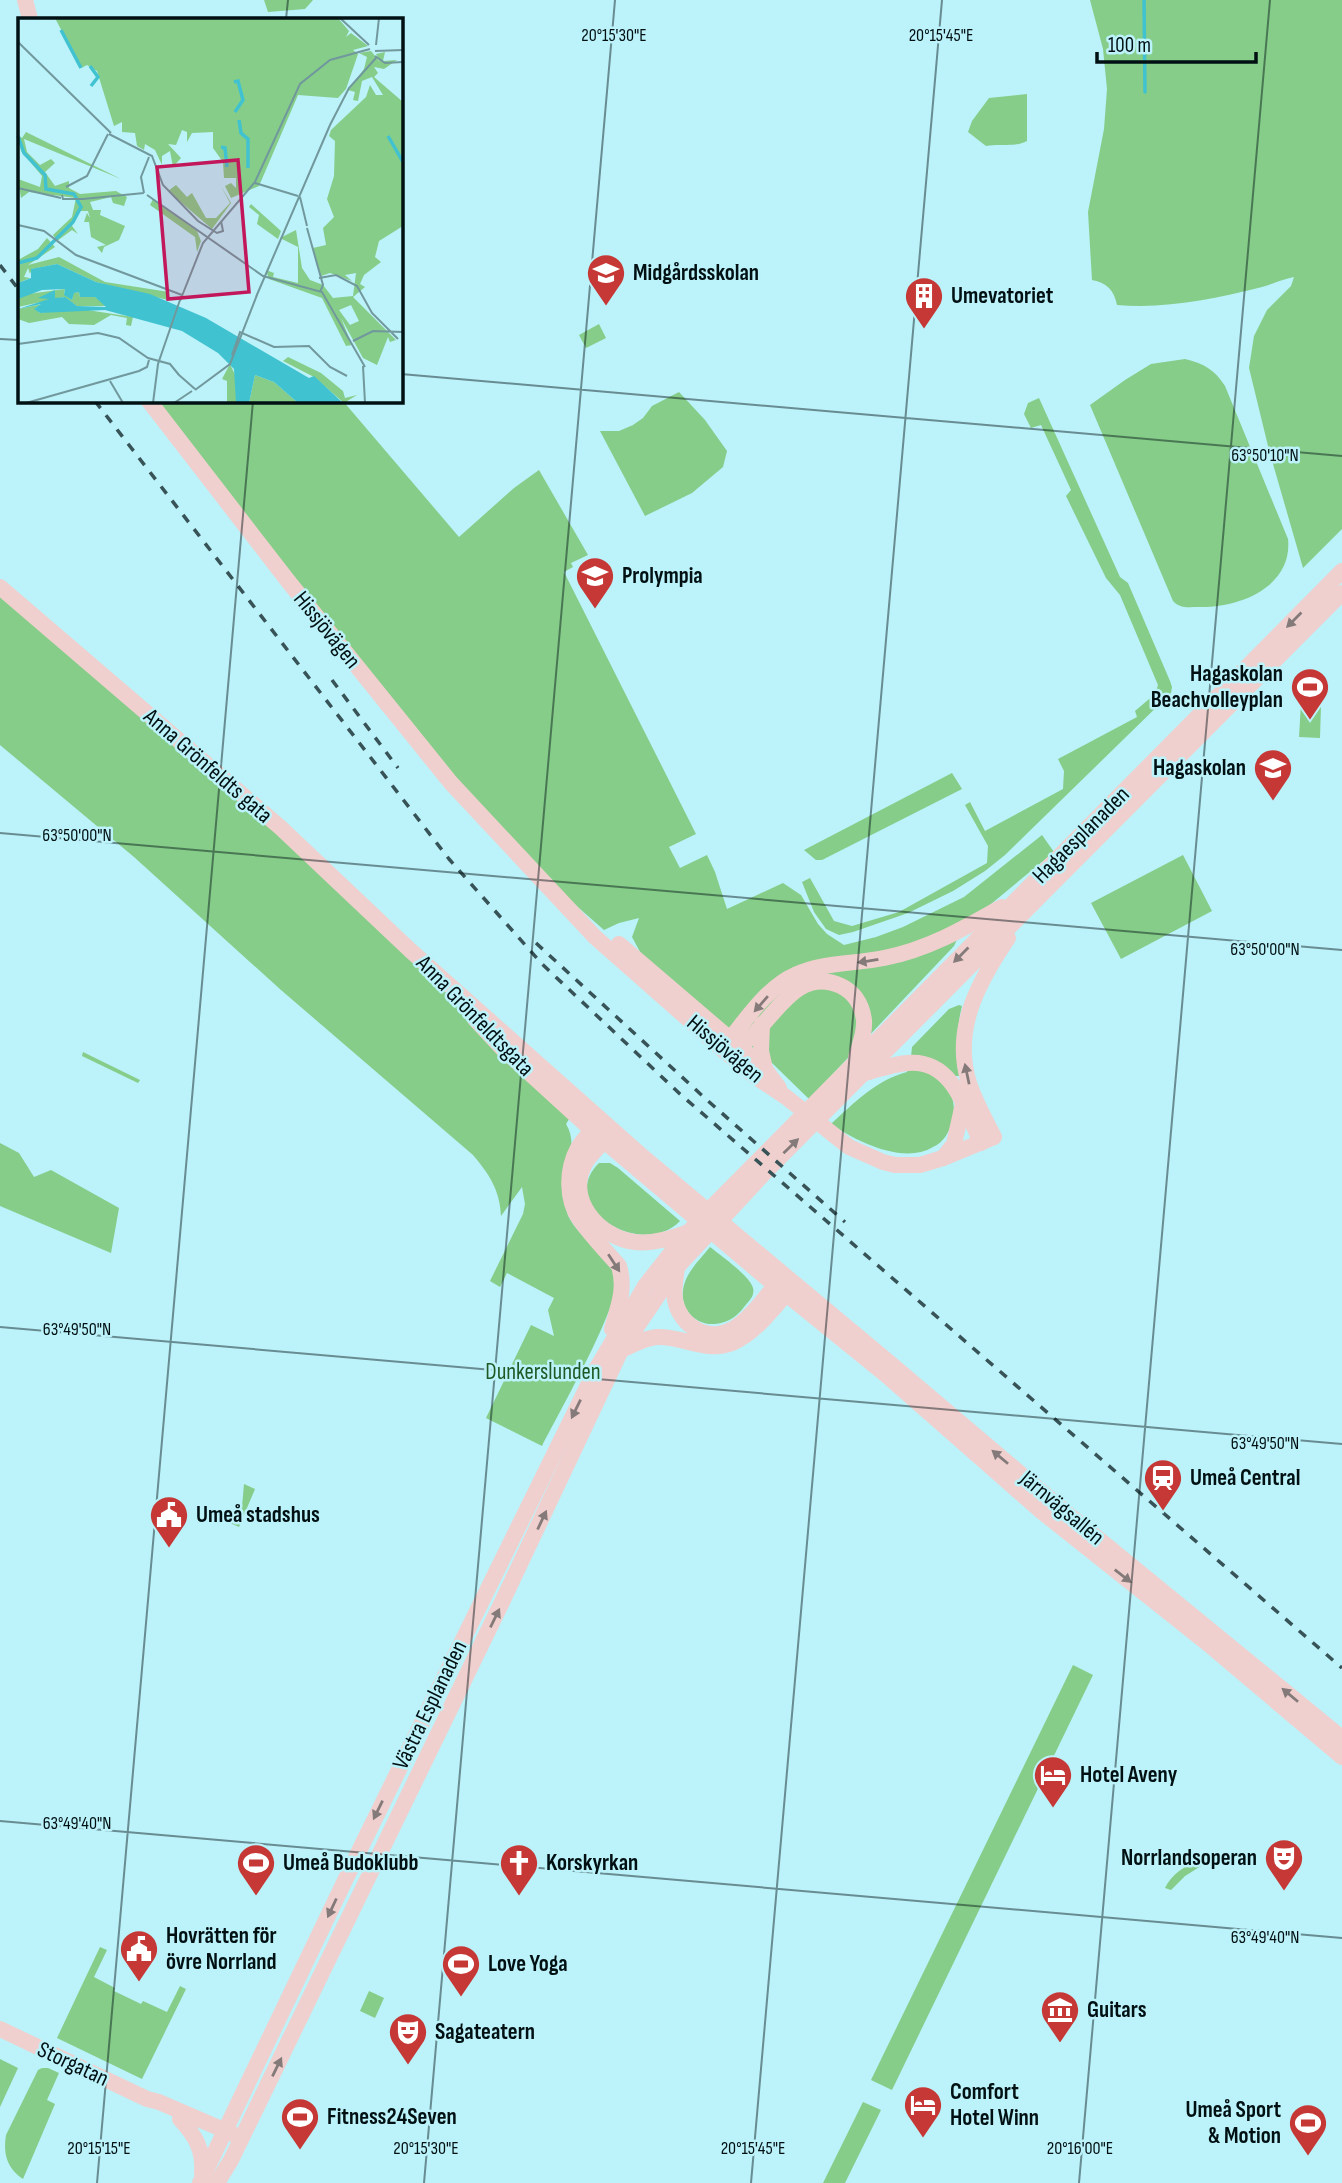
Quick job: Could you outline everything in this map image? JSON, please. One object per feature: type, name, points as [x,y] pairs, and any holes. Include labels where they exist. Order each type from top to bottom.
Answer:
[{"type":"main road","points":[[25,0],[30,18]]},
{"type":"main road","name":"Hissjövägen","points":[[150,402],[288,581],[451,783],[595,937],[731,1049],[756,1077],[849,1147],[895,1165],[920,1165],[987,1140]]},
{"type":"main road","name":"Hagaesplanaden","points":[[686,1239],[769,1167],[824,1103],[1026,900],[1342,572]]},
{"type":"main road","name":"Anna Grönfeldts gata","points":[[0,587],[281,828],[411,951]]},
{"type":"main road","name":"Hagaesplanaden","points":[[1026,900],[1342,593]]},
{"type":"main road","points":[[731,1049],[768,995],[794,975],[817,968],[909,952],[1026,900]]},
{"type":"main road","points":[[987,1140],[968,1081],[964,1037],[971,1005],[983,976],[1026,900]]},
{"type":"main road","name":"Anna Grönfeldtsgata","points":[[411,951],[502,1048],[784,1285]]},
{"type":"main road","points":[[731,1049],[762,1024],[783,1000],[799,989],[824,982],[834,984],[853,993],[862,1009],[863,1034],[859,1068],[921,1063],[943,1072],[987,1140]]},
{"type":"main road","points":[[762,1024],[761,1051],[765,1069]]},
{"type":"main road","name":"Hissjövägen","points":[[731,1049],[765,1069],[786,1097]]},
{"type":"main road","points":[[943,1158],[954,1144],[963,1104]]},
{"type":"main road","points":[[603,1131],[585,1164],[580,1183],[584,1206],[594,1221],[612,1236],[626,1241],[686,1239]]},
{"type":"main road","points":[[603,1131],[576,1153],[570,1170],[569,1187],[578,1218],[619,1266],[622,1276],[614,1349],[660,1337],[709,1347],[734,1342],[751,1330],[784,1285]]},
{"type":"main road","name":"Västra Esplanaden","points":[[206,2182],[231,2138],[503,1600],[614,1349],[643,1315],[678,1266],[686,1239]]},
{"type":"main road","name":"Västra Esplanaden","points":[[231,2138],[251,2093],[250,2077],[498,1564],[645,1286],[686,1239]]},
{"type":"main road","points":[[678,1266],[674,1292],[681,1317],[692,1328],[707,1334],[719,1334],[734,1328],[784,1285]]},
{"type":"main road","name":"Järnvägsallén","points":[[784,1285],[892,1365],[1051,1500],[1342,1738]]},
{"type":"main road","name":"Järnvägsallén","points":[[784,1285],[1041,1511],[1207,1643],[1342,1757]]},
{"type":"main road","name":"Storgatan","points":[[0,2029],[231,2138]]},
{"type":"main road","name":"Storgatan","points":[[147,2099],[156,2107],[180,2119],[231,2138]]},
{"type":"main road","name":"Storgatan","points":[[180,2119],[198,2143],[206,2182]]},
{"type":"green space","points":[[264,0],[313,0],[305,9],[268,12]]},
{"type":"green space","points":[[1090,0],[1342,0],[1342,529],[1303,568],[1249,368],[1254,336],[1267,310],[1291,286],[1294,277],[1208,299],[1136,306],[1117,305],[1109,288],[1092,280],[1088,212],[1104,129],[1107,89],[1103,49]]},
{"type":"green space","points":[[1027,94],[1027,141],[986,146],[968,132],[972,121],[989,98]]},
{"type":"green space","points":[[599,324],[606,338],[586,348],[579,335]]},
{"type":"green space","points":[[1185,359],[1208,368],[1225,386],[1288,539],[1287,556],[1282,570],[1273,582],[1246,599],[1230,604],[1185,607],[1173,601],[1090,405],[1151,364]]},
{"type":"green space","points":[[679,392],[705,420],[727,451],[723,467],[692,493],[645,516],[600,431],[619,431],[633,425],[643,418],[652,406]]},
{"type":"green space","points":[[1039,398],[1120,577],[1128,583],[1170,681],[1171,693],[1005,855],[985,871],[953,891],[908,913],[839,935],[826,929],[814,912],[802,882],[810,878],[834,921],[852,926],[899,912],[987,863],[988,846],[965,805],[970,802],[985,831],[1063,789],[1064,771],[1058,759],[1137,717],[1135,711],[1155,694],[1158,685],[1120,595],[1106,578],[1066,496],[1071,490],[1041,425],[1031,428],[1024,414],[1028,403]]},
{"type":"green space","points":[[150,402],[344,402],[459,537],[514,488],[539,470],[588,555],[571,563],[573,567],[564,572],[696,834],[669,847],[680,868],[707,855],[727,909],[783,883],[801,895],[818,924],[827,934],[844,945],[903,927],[964,897],[1042,835],[1054,852],[991,904],[966,920],[954,946],[809,1099],[772,1063],[645,961],[632,937],[639,918],[604,930],[515,852]]},
{"type":"green space","name":"Dunkerslunden","points":[[0,587],[281,828],[573,1113],[566,1124],[571,1139],[571,1154],[564,1188],[567,1212],[576,1228],[613,1272],[616,1281],[615,1294],[598,1336],[542,1446],[486,1418],[531,1325],[554,1336],[548,1310],[554,1298],[507,1273],[500,1287],[490,1281],[523,1214],[525,1204],[522,1187],[501,1216],[493,1183],[473,1155],[281,990],[134,857],[0,745]]},
{"type":"green space","name":"Hagaskolan Beachvolleyplan","points":[[1301,704],[1321,705],[1320,738],[1299,737]]},
{"type":"green space","points":[[952,773],[962,789],[822,860],[816,860],[804,850]]},
{"type":"green space","points":[[1183,855],[1212,911],[1121,959],[1091,903]]},
{"type":"green space","points":[[962,1006],[958,1032],[959,1076],[955,1076],[911,1057],[912,1047],[949,1009]]},
{"type":"green space","points":[[83,1052],[140,1080],[138,1083],[82,1056]]},
{"type":"green space","points":[[908,1069],[937,1077],[950,1092],[954,1111],[952,1122],[946,1136],[937,1145],[921,1152],[894,1152],[866,1143],[831,1124],[866,1093],[907,1072]]},
{"type":"green space","points":[[0,1143],[19,1153],[34,1177],[51,1170],[119,1208],[111,1253],[0,1206]]},
{"type":"green space","points":[[599,1163],[610,1163],[618,1168],[680,1221],[664,1232],[645,1235],[626,1232],[608,1223],[595,1211],[588,1196],[588,1179]]},
{"type":"green space","points":[[710,1247],[741,1272],[753,1288],[750,1300],[734,1317],[722,1323],[711,1324],[700,1322],[691,1316],[685,1307],[683,1295],[689,1273]]},
{"type":"green space","points":[[244,1484],[255,1489],[239,1527],[214,1516],[241,1518]]},
{"type":"green space","points":[[1073,1665],[1093,1675],[892,2090],[871,2080]]},
{"type":"green space","points":[[1200,1861],[1201,1866],[1185,1876],[1171,1890],[1165,1888],[1179,1871]]},
{"type":"green space","points":[[100,1947],[107,1950],[94,1977],[115,1988],[114,1991],[141,2004],[143,2001],[167,2012],[180,1986],[186,1989],[142,2079],[57,2038]]},
{"type":"green space","points":[[369,1991],[384,1998],[375,2018],[360,2011]]},
{"type":"green space","points":[[0,2059],[18,2068],[0,2107]]},
{"type":"green space","points":[[42,2068],[59,2073],[47,2100],[55,2104],[23,2179],[7,2160],[6,2135],[38,2070]]},
{"type":"green space","points":[[863,2102],[881,2110],[845,2183],[823,2183]]},
{"type":"waterway","points":[[1144,0],[1145,92]]},
{"type":"railway","points":[[0,265],[18,289]]},
{"type":"railway","points":[[96,402],[449,859],[542,964],[680,1094],[1342,1668]]},
{"type":"railway","points":[[332,680],[398,768]]},
{"type":"railway","points":[[536,943],[845,1222]]},
{"type":"place","name":"Midgårdsskolan","points":[[606,307]]},
{"type":"place","name":"Umevatoriet","points":[[924,330]]},
{"type":"place","name":"Prolympia","points":[[595,610]]},
{"type":"place","name":"Hagaskolan Beachvolleyplan","points":[[1310,721]]},
{"type":"place","name":"Hagaskolan","points":[[1273,802]]},
{"type":"place","name":"Umeå Central","points":[[1163,1512]]},
{"type":"place","name":"Umeå stadshus","points":[[169,1549]]},
{"type":"place","name":"Hotel Aveny","points":[[1053,1809]]},
{"type":"place","name":"Norrlandsoperan","points":[[1284,1892]]},
{"type":"place","name":"Umeå Budoklubb","points":[[256,1897]]},
{"type":"place","name":"Korskyrkan","points":[[519,1897]]},
{"type":"place","name":"Hovrätten för övre Norrland","points":[[139,1983]]},
{"type":"place","name":"Love Yoga","points":[[461,1998]]},
{"type":"place","name":"Guitars","points":[[1060,2044]]},
{"type":"place","name":"Sagateatern","points":[[408,2066]]},
{"type":"place","name":"Comfort Hotel Winn","points":[[923,2139]]},
{"type":"place","name":"Fitness24Seven","points":[[300,2151]]},
{"type":"place","name":"Umeå Sport & Motion","points":[[1308,2157]]}]
